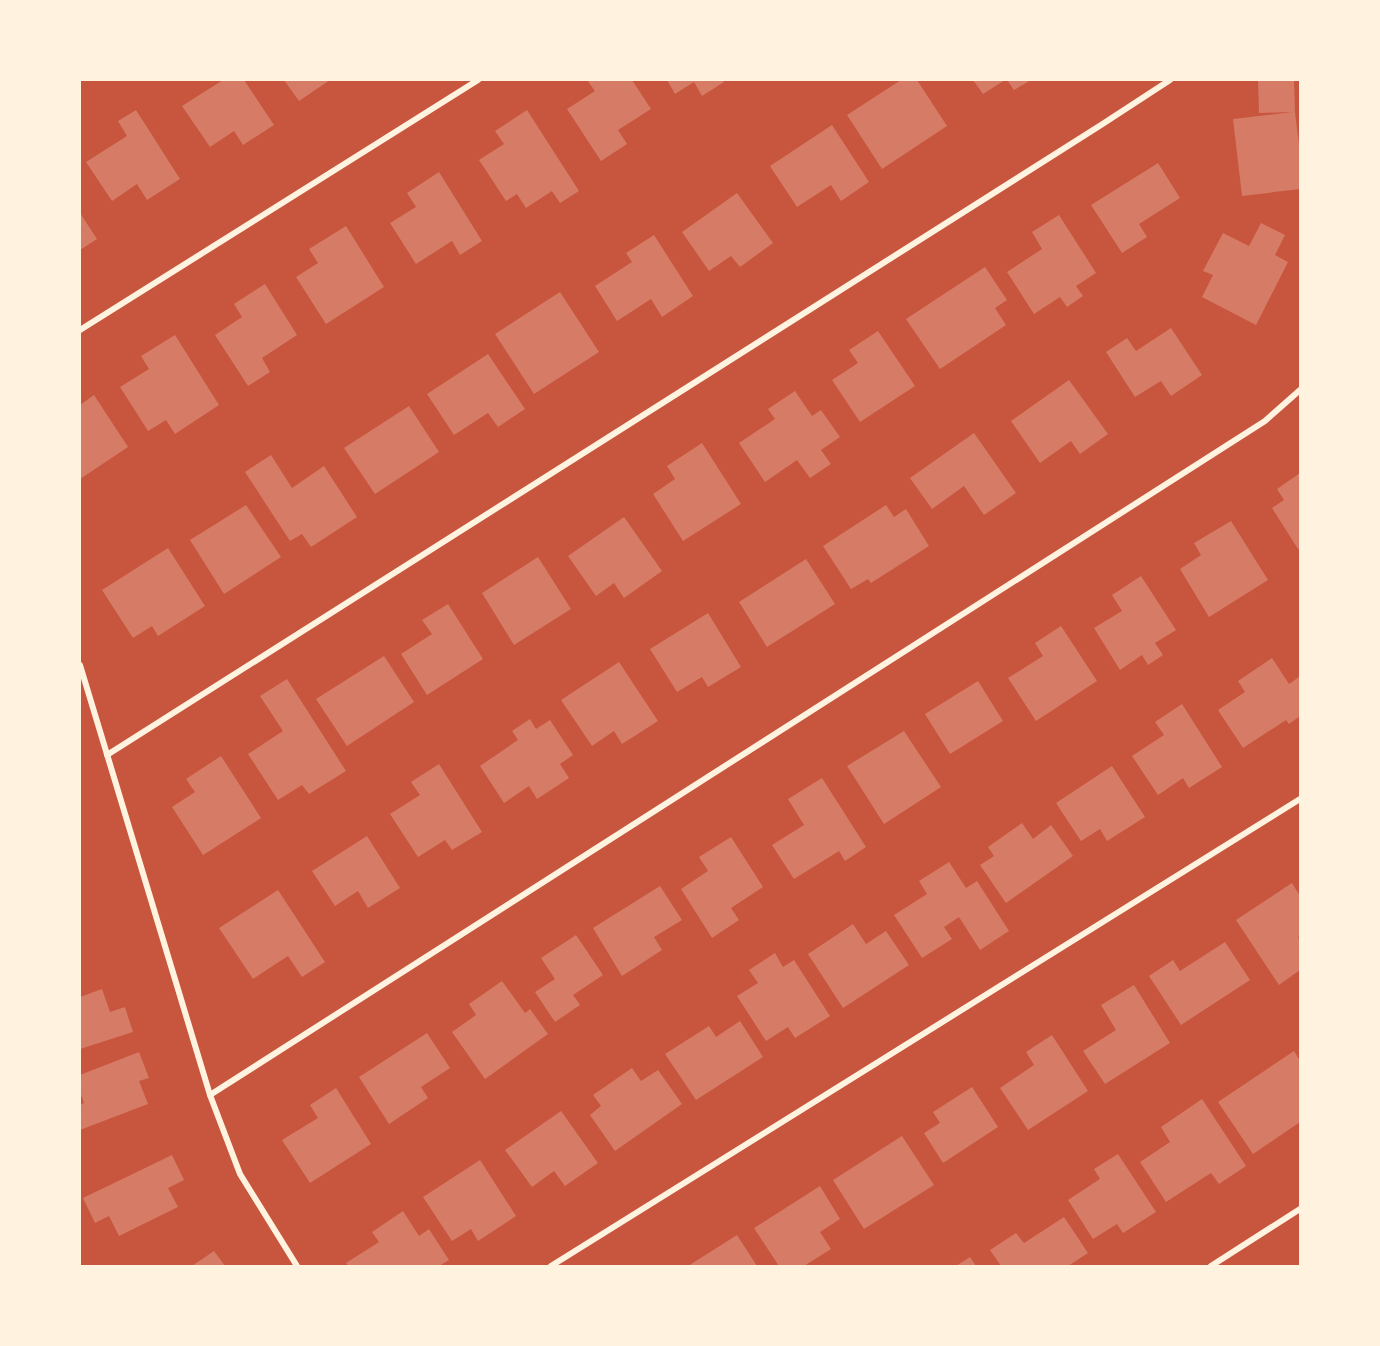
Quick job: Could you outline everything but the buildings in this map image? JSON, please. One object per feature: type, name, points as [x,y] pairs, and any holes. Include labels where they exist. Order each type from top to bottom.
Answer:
[{"type":"street","points":[[80,330],[478,80]]},
{"type":"street","points":[[106,755],[1170,80]]},
{"type":"street","points":[[210,1095],[1265,421],[1300,390]]},
{"type":"street","points":[[80,665],[210,1095],[240,1174],[297,1266]]},
{"type":"street","points":[[551,1266],[1300,799]]},
{"type":"street","points":[[1211,1266],[1300,1209]]}]
